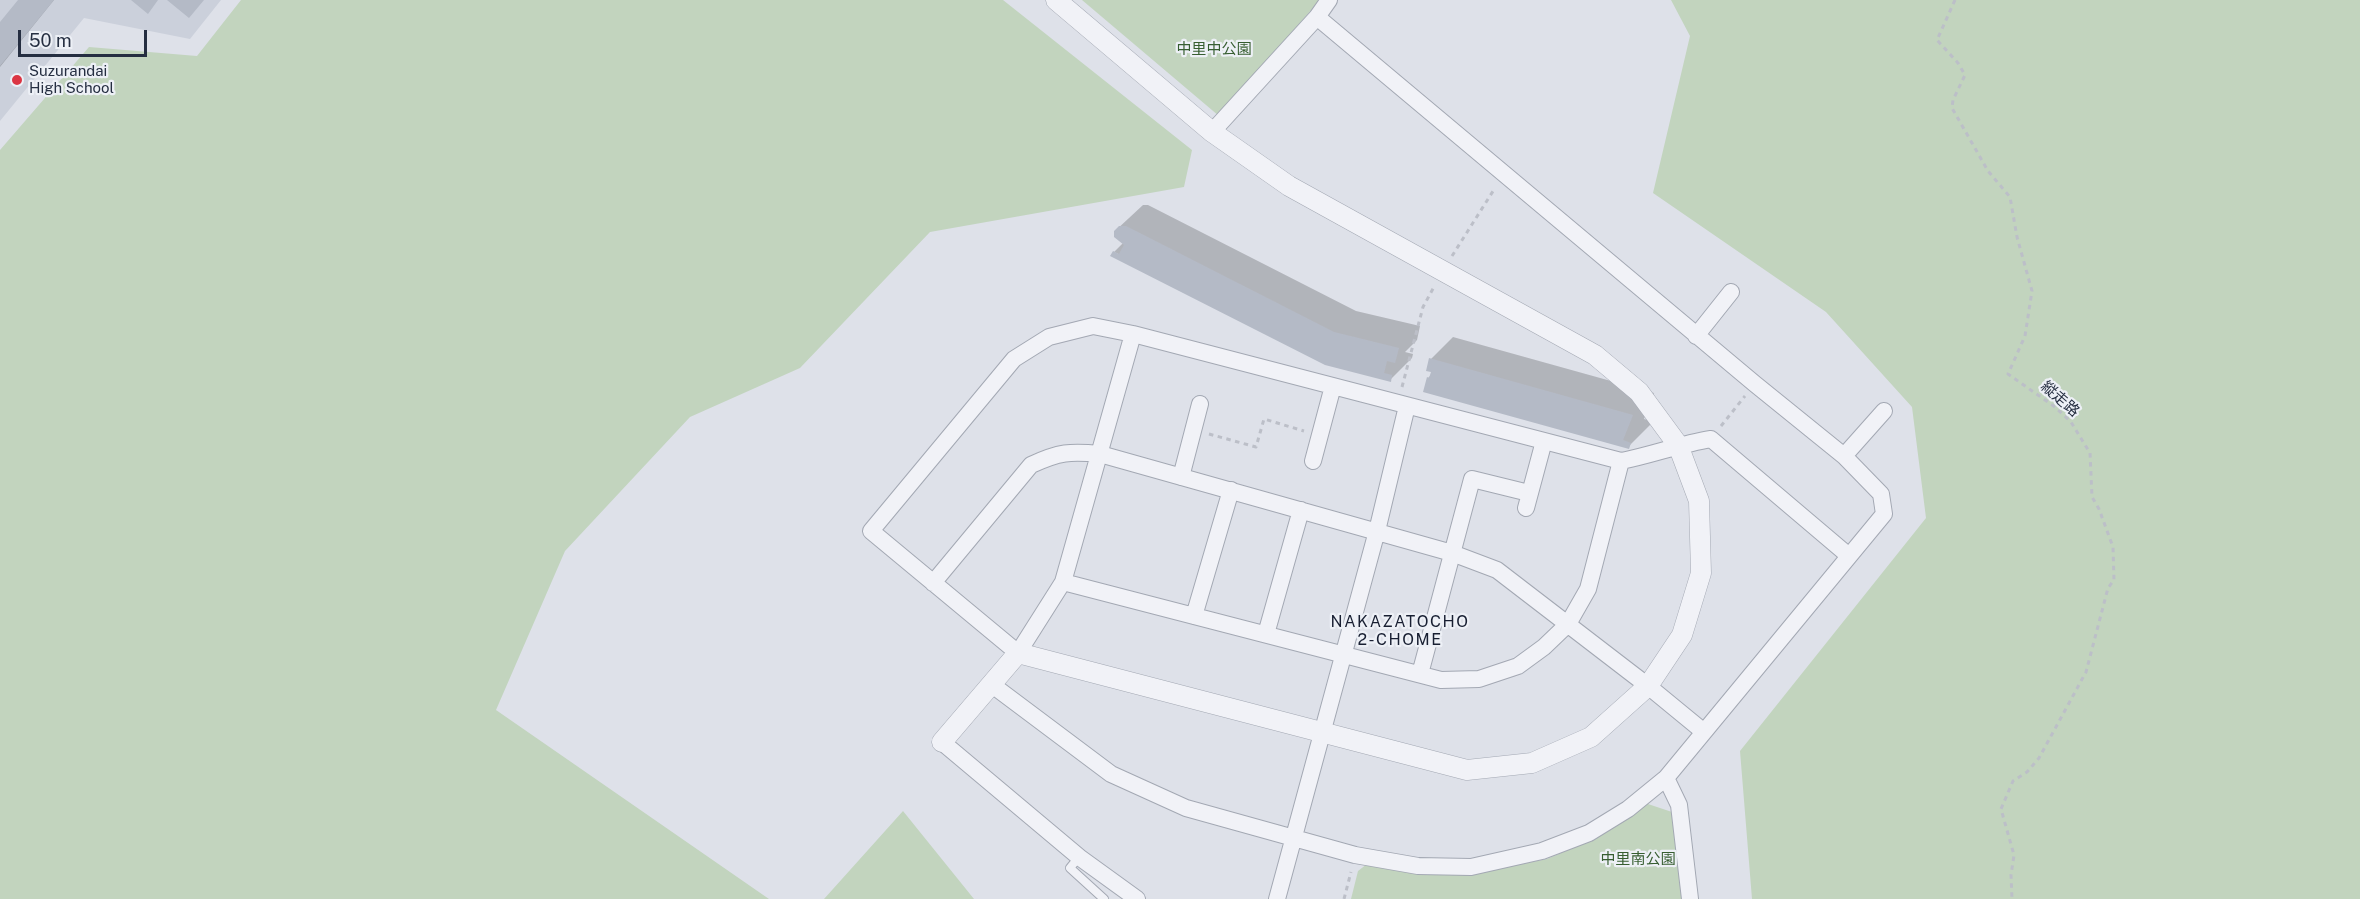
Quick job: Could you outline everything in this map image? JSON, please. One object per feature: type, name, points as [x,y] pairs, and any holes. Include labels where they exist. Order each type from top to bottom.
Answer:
[{"type":"street","points":[[1056,0],[1212,132],[1289,186],[1595,355],[1639,392],[1678,445],[1699,501],[1701,573],[1682,635],[1648,686],[1591,737],[1532,764],[1467,770],[1018,653],[871,531],[1014,359],[1049,337],[1093,326],[1133,334],[1622,461],[1657,454],[1678,445],[1711,439],[1849,556]]},
{"type":"street","points":[[1212,132],[1317,18],[1329,0]]},
{"type":"street","points":[[991,684],[1112,774],[1186,808],[1355,855],[1418,866],[1471,867],[1542,851],[1589,833],[1628,809],[1666,778],[1884,514],[1881,494],[1844,456],[1696,336],[1317,18]]},
{"type":"street","points":[[1696,336],[1731,292]]},
{"type":"street","points":[[1133,334],[1063,582],[1018,653],[942,742],[1079,857],[1137,899]]},
{"type":"street","points":[[1313,461],[1333,386]]},
{"type":"street","points":[[1181,477],[1200,404]]},
{"type":"street","points":[[1277,899],[1377,531],[1407,406]]},
{"type":"street","points":[[1844,456],[1884,411]]},
{"type":"street","points":[[1420,674],[1472,479],[1527,500],[1544,441]]},
{"type":"street","points":[[933,583],[1031,465],[1054,454],[1075,451],[1100,454],[1377,531],[1452,553],[1497,570],[1704,732]]},
{"type":"street","points":[[1063,582],[1441,680],[1479,679],[1518,666],[1544,647],[1568,624],[1588,589],[1622,461]]},
{"type":"street","points":[[1194,616],[1230,490]]},
{"type":"street","points":[[1266,634],[1301,510]]},
{"type":"street","points":[[1666,778],[1679,805],[1690,899]]},
{"type":"lane","points":[[1079,857],[1070,867],[1104,899]]},
{"type":"path","name":"縦走路","points":[[1955,0],[1937,40],[1958,63],[1965,75],[1953,100],[1952,108],[1988,171],[2010,197],[2017,237],[2032,291],[2025,336],[2008,374],[2055,407],[2071,422],[2090,453],[2092,497],[2099,509],[2113,547],[2114,580],[2108,588],[2086,672],[2038,758],[2027,772],[2013,781],[2001,809],[2014,855],[2011,875],[2012,899]]},
{"type":"path","points":[[1711,439],[1755,384]]},
{"type":"path","points":[[1193,430],[1256,447],[1263,419],[1320,436]]},
{"type":"path","points":[[1344,899],[1355,855]]},
{"type":"shaded area","name":"Suzurandai High School","points":[[0,0],[221,0],[190,39],[84,18],[0,121]]},
{"type":"green space","points":[[241,0],[1003,0],[1192,150],[1184,187],[930,232],[800,368],[690,417],[565,551],[496,710],[769,899],[0,899],[0,150],[89,47],[197,56]]},
{"type":"green space","name":"中里中公園","points":[[1082,0],[1320,0],[1219,116]]},
{"type":"green space","points":[[1671,0],[2360,0],[2360,899],[1752,899],[1740,751],[1926,518],[1912,407],[1826,312],[1653,193],[1690,36]]},
{"type":"green space","name":"中里南公園","points":[[1645,803],[1672,812],[1683,899],[1351,899],[1358,871],[1367,864],[1473,874],[1547,859],[1596,838],[1636,813]]},
{"type":"green space","points":[[903,811],[974,899],[824,899]]},
{"type":"building","points":[[18,0],[54,0],[0,66],[0,22]]},
{"type":"building","points":[[131,0],[158,0],[148,14]]},
{"type":"building","points":[[167,0],[204,0],[189,18]]},
{"type":"building","points":[[1119,226],[1126,226],[1334,332],[1399,348],[1395,363],[1387,361],[1384,373],[1392,375],[1391,382],[1325,365],[1110,256],[1113,251],[1119,254],[1124,245],[1114,237],[1114,231]]},
{"type":"building","points":[[1429,358],[1633,415],[1623,440],[1631,443],[1629,449],[1423,392],[1427,377],[1429,378],[1431,372],[1426,371]]},
{"type":"place","name":"Suzurandai High School","points":[[17,80]]},
{"type":"district","name":"NAKAZATOCHO 2-CHOME","points":[[1400,631]]}]
